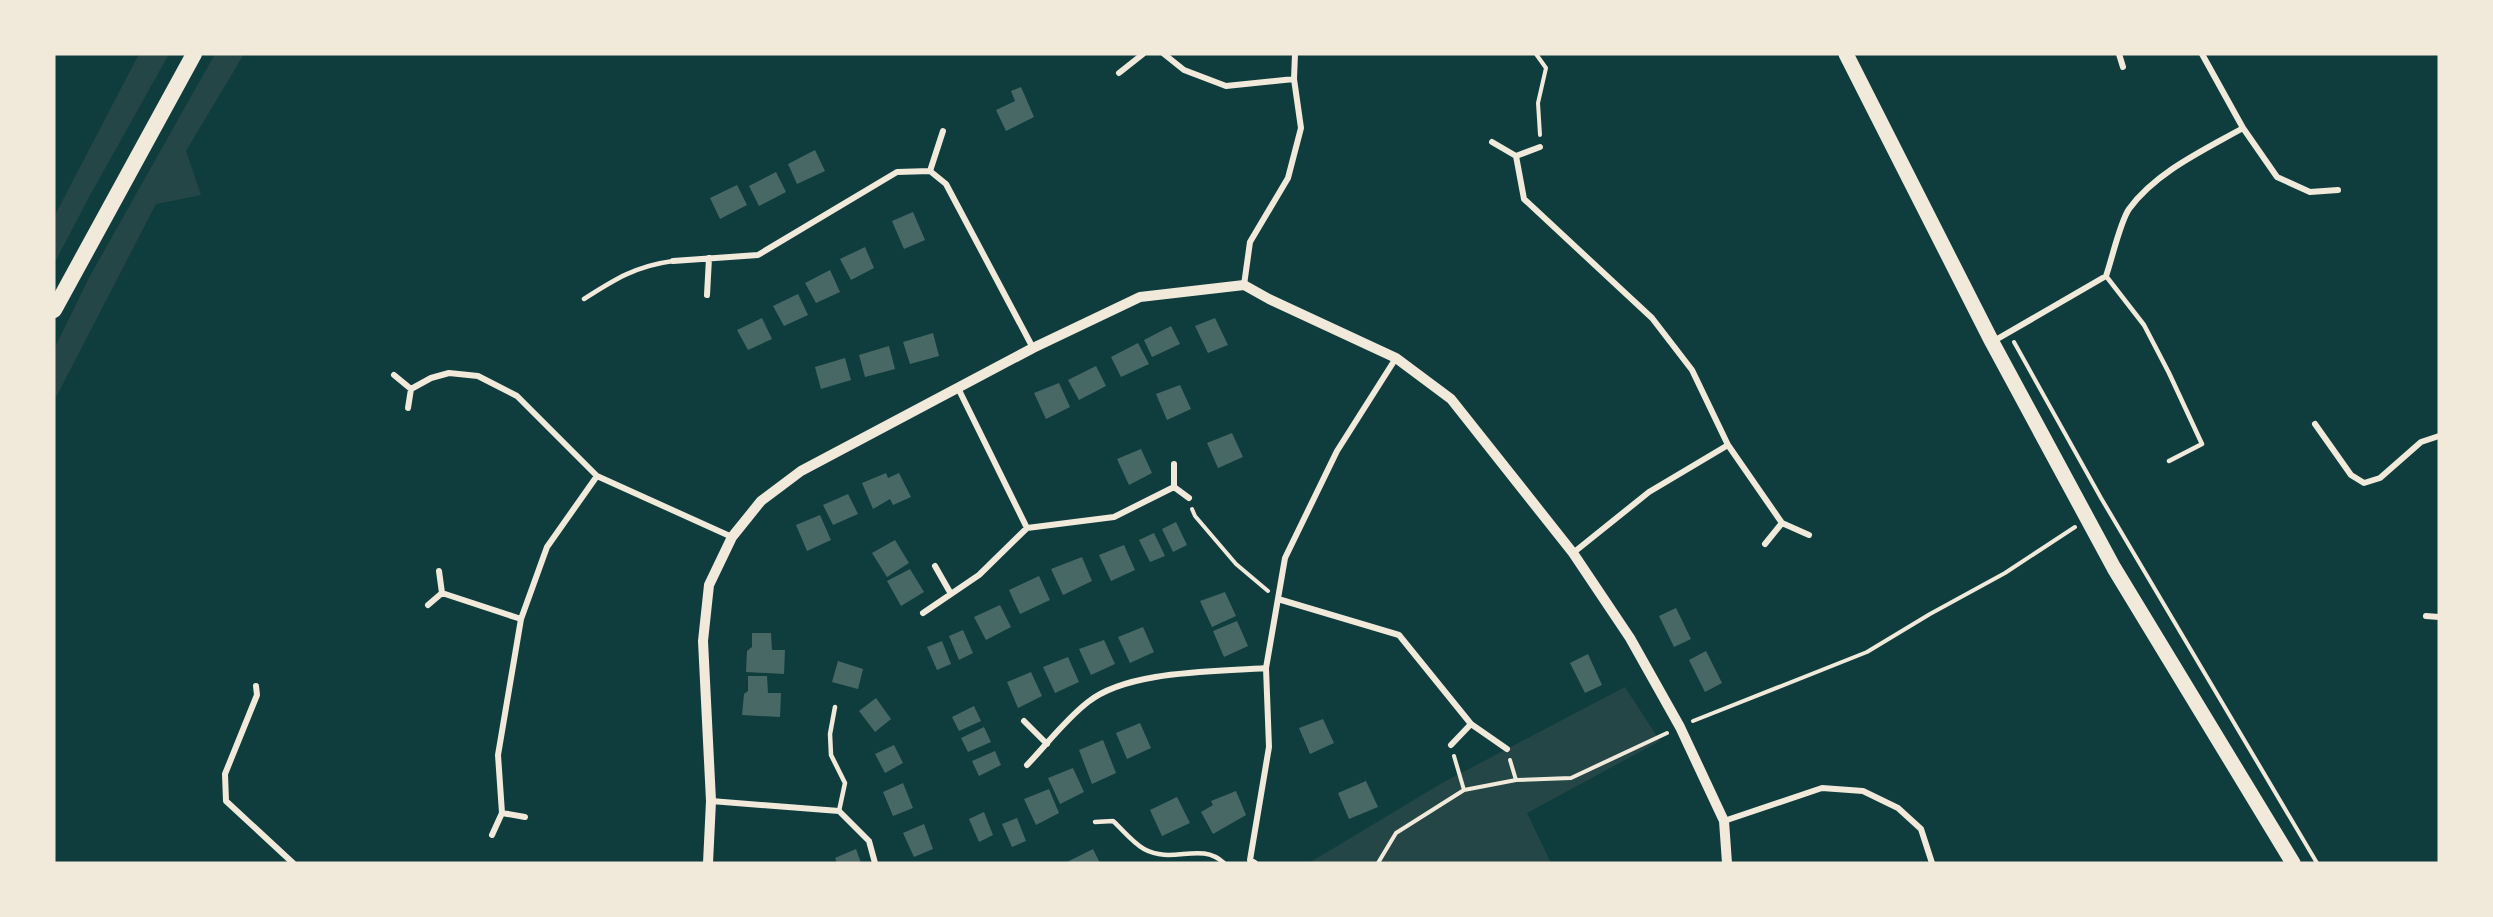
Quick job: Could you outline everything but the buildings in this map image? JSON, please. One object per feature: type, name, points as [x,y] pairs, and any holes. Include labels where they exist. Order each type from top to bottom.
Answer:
[{"type":"highway","points":[[54,310],[100,222],[194,54]]},
{"type":"main road","points":[[1846,54],[1992,342],[2114,568],[2293,863]]},
{"type":"street","points":[[1119,73],[1143,54]]},
{"type":"street","points":[[1164,54],[1184,70],[1226,86],[1294,79]]},
{"type":"street","points":[[1244,285],[1250,242],[1288,177],[1301,128],[1294,79],[1295,54]]},
{"type":"street","points":[[2119,54],[2123,67]]},
{"type":"street","points":[[2202,54],[2243,128],[2277,177],[2310,192],[2338,190]]},
{"type":"street","points":[[1992,342],[2106,276],[2127,211],[2150,187],[2192,157],[2243,128]]},
{"type":"street","points":[[930,171],[943,132]]},
{"type":"street","points":[[1492,142],[1516,156],[1524,199],[1652,318],[1692,370],[1728,445],[1782,523],[1809,535]]},
{"type":"street","points":[[1516,156],[1540,147]]},
{"type":"street","points":[[673,261],[758,255],[897,172],[930,171],[946,184],[1033,348]]},
{"type":"street","points":[[707,295],[709,258]]},
{"type":"street","points":[[708,863],[711,801],[703,641],[708,585],[732,537],[761,501],[801,471],[1033,348],[1140,297],[1244,285],[1396,358],[1451,399],[1574,553],[1630,638],[1680,727],[1724,821],[1727,863]]},
{"type":"street","points":[[1242,863],[1252,862],[1269,747],[1266,668],[1285,558],[1332,462],[1396,358]]},
{"type":"street","points":[[411,389],[431,378],[450,374],[478,376],[517,396],[597,476],[732,537]]},
{"type":"street","points":[[394,375],[411,389]]},
{"type":"street","points":[[958,388],[1027,528]]},
{"type":"street","points":[[408,408],[411,389]]},
{"type":"street","points":[[2315,424],[2351,475],[2364,483],[2380,478],[2421,442],[2439,436]]},
{"type":"street","points":[[1574,553],[1649,492],[1728,445]]},
{"type":"street","points":[[1174,464],[1174,487]]},
{"type":"street","points":[[492,835],[501,813],[498,755],[521,619],[547,547],[597,476]]},
{"type":"street","points":[[923,613],[979,575],[1027,528],[1114,517],[1174,487]]},
{"type":"street","points":[[1174,487],[1189,498]]},
{"type":"street","points":[[1765,544],[1782,523]]},
{"type":"street","points":[[935,566],[951,594]]},
{"type":"street","points":[[439,571],[442,593]]},
{"type":"street","points":[[442,593],[521,619]]},
{"type":"street","points":[[428,605],[442,593]]},
{"type":"street","points":[[1278,599],[1399,635],[1471,724],[1507,749]]},
{"type":"street","points":[[2426,616],[2439,616]]},
{"type":"street","points":[[1027,765],[1088,702],[1124,682],[1266,668]]},
{"type":"street","points":[[256,686],[257,695],[225,774],[226,801],[293,863]]},
{"type":"street","points":[[1024,721],[1047,744]]},
{"type":"street","points":[[1451,745],[1471,724]]},
{"type":"street","points":[[1724,821],[1822,788],[1863,791],[1898,808],[1921,829],[1932,863]]},
{"type":"street","points":[[711,801],[839,811],[869,841],[875,863]]},
{"type":"street","points":[[501,813],[525,817]]},
{"type":"lane","points":[[584,299],[624,274],[647,265],[673,261]]},
{"type":"lane","points":[[2106,276],[2144,325],[2202,444],[2169,461]]},
{"type":"lane","points":[[835,707],[830,734],[831,755],[845,783],[839,811]]},
{"type":"lane","points":[[1095,822],[1113,820],[1144,849],[1157,854],[1172,857],[1204,853],[1215,855],[1224,863]]},
{"type":"path","points":[[1536,54],[1546,68],[1538,103],[1540,147]]},
{"type":"path","points":[[2018,348],[2101,498],[2317,863]]},
{"type":"path","points":[[1189,498],[1195,516],[1215,541],[1236,564],[1278,599]]},
{"type":"path","points":[[1378,863],[1396,833],[1464,790],[1516,780],[1571,778],[1751,696],[1867,652],[2005,573],[2075,527],[2071,518]]},
{"type":"path","points":[[1451,745],[1464,790]]},
{"type":"path","points":[[1507,749],[1516,780]]},
{"type":"shaded area","points":[[139,54],[169,54],[54,264],[54,217]]},
{"type":"shaded area","points":[[215,54],[244,54],[186,151],[201,195],[156,204],[54,401],[54,349],[90,276]]},
{"type":"shaded area","points":[[1625,687],[1660,741],[1527,813],[1551,863],[1309,863],[1442,783]]}]
